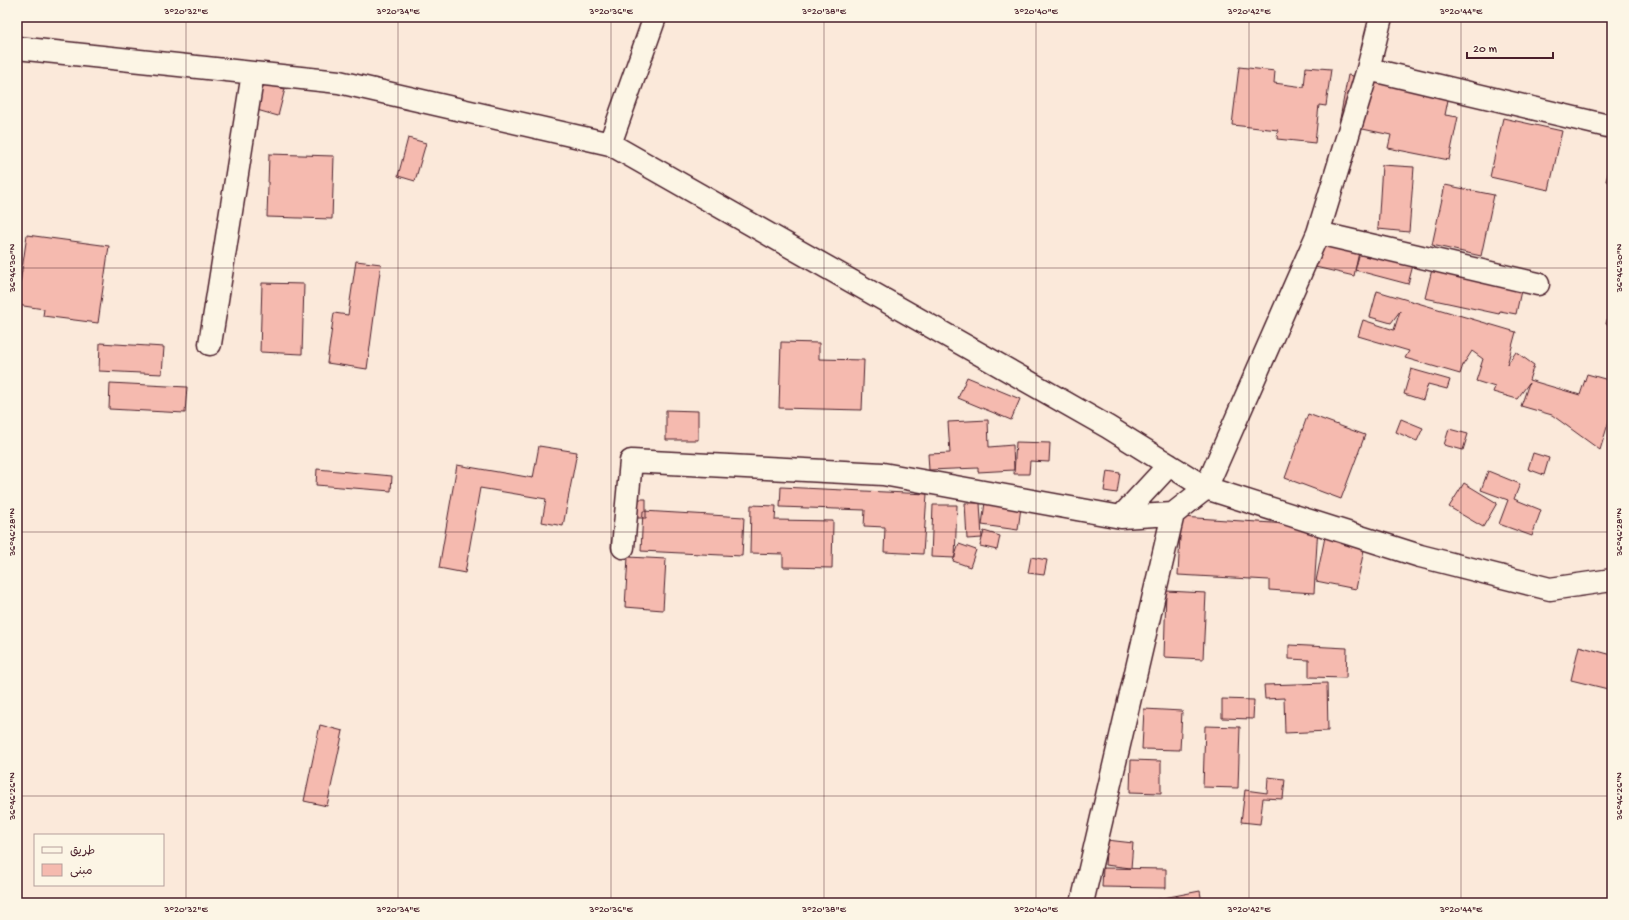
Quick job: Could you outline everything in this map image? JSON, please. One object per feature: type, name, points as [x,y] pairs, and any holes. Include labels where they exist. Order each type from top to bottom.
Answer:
[{"type":"street","points":[[610,144],[655,17]]},
{"type":"street","points":[[623,547],[631,461],[882,474],[1121,516],[1172,514],[1206,488],[1318,233],[1368,70],[1382,17]]},
{"type":"street","points":[[17,48],[339,82],[610,144],[1108,427],[1206,488],[1420,556],[1550,589],[1612,580]]},
{"type":"street","points":[[1368,70],[1612,127]]},
{"type":"street","points":[[210,344],[253,73]]},
{"type":"street","points":[[1318,233],[1538,284]]},
{"type":"street","points":[[1121,516],[1169,465]]},
{"type":"street","points":[[1082,903],[1172,514]]},
{"type":"building","points":[[1239,67],[1275,71],[1274,83],[1304,87],[1306,67],[1331,69],[1326,106],[1319,105],[1315,143],[1277,139],[1278,130],[1232,125]]},
{"type":"building","points":[[1348,75],[1449,95],[1445,115],[1458,117],[1449,160],[1388,148],[1391,135],[1339,124]]},
{"type":"building","points":[[257,82],[285,89],[278,116],[250,108]]},
{"type":"building","points":[[1503,118],[1562,131],[1549,190],[1490,177]]},
{"type":"building","points":[[408,138],[426,143],[415,181],[398,176]]},
{"type":"building","points":[[269,154],[334,156],[332,219],[267,217]]},
{"type":"building","points":[[1612,160],[1612,183],[1606,181]]},
{"type":"building","points":[[1382,165],[1414,167],[1409,232],[1378,229]]},
{"type":"building","points":[[1445,185],[1494,195],[1481,256],[1432,245]]},
{"type":"building","points":[[27,235],[109,246],[98,323],[43,316],[44,309],[17,305]]},
{"type":"building","points":[[1365,235],[1417,250],[1408,284],[1355,270]]},
{"type":"building","points":[[1322,244],[1359,252],[1354,276],[1298,263]]},
{"type":"building","points":[[1435,257],[1522,286],[1516,314],[1500,311],[1499,314],[1425,298]]},
{"type":"building","points":[[356,261],[381,264],[367,369],[327,363],[334,313],[348,315]]},
{"type":"building","points":[[262,283],[304,284],[302,354],[260,352]]},
{"type":"building","points":[[1377,291],[1516,332],[1507,365],[1516,352],[1534,365],[1529,380],[1580,395],[1587,374],[1612,381],[1612,411],[1600,450],[1552,415],[1521,406],[1529,383],[1517,399],[1493,392],[1495,387],[1476,381],[1483,359],[1472,351],[1463,365],[1460,374],[1405,358],[1409,351],[1358,336],[1363,320],[1394,330],[1400,311],[1391,323],[1370,317]]},
{"type":"building","points":[[1612,302],[1612,326],[1606,324]]},
{"type":"building","points":[[781,342],[819,343],[819,359],[864,360],[862,410],[779,408]]},
{"type":"building","points":[[100,343],[164,347],[162,374],[99,371]]},
{"type":"building","points":[[1411,369],[1450,380],[1447,389],[1428,384],[1423,400],[1404,394]]},
{"type":"building","points":[[967,377],[1020,399],[1011,420],[958,398]]},
{"type":"building","points":[[110,383],[187,387],[185,413],[109,409]]},
{"type":"building","points":[[666,410],[698,411],[698,440],[666,440]]},
{"type":"building","points":[[1308,414],[1365,435],[1341,499],[1285,478]]},
{"type":"building","points":[[1401,419],[1423,428],[1417,441],[1396,432]]},
{"type":"building","points":[[988,420],[989,447],[1013,445],[1014,470],[978,472],[978,468],[929,470],[928,454],[950,453],[948,422]]},
{"type":"building","points":[[1449,429],[1468,434],[1463,450],[1444,445]]},
{"type":"building","points":[[1016,442],[1050,443],[1049,462],[1030,461],[1029,474],[1014,474]]},
{"type":"building","points":[[539,446],[577,452],[563,526],[542,522],[546,499],[480,488],[465,573],[439,568],[457,465],[533,478]]},
{"type":"building","points":[[1533,453],[1549,458],[1544,475],[1528,469]]},
{"type":"building","points":[[317,469],[392,476],[391,491],[316,485]]},
{"type":"building","points":[[1107,471],[1120,473],[1117,493],[1104,491]]},
{"type":"building","points":[[1488,471],[1520,484],[1514,499],[1541,510],[1532,536],[1499,524],[1508,500],[1481,490]]},
{"type":"building","points":[[1464,483],[1497,503],[1483,527],[1449,507]]},
{"type":"building","points":[[781,487],[927,494],[923,554],[884,552],[885,527],[864,526],[865,510],[780,507]]},
{"type":"building","points":[[632,499],[646,499],[646,518],[632,518]]},
{"type":"building","points":[[985,502],[1021,507],[1018,530],[982,525]]},
{"type":"building","points":[[965,503],[980,503],[982,538],[967,539]]},
{"type":"building","points":[[751,505],[776,506],[775,520],[833,521],[832,568],[783,567],[783,554],[750,553]]},
{"type":"building","points":[[933,505],[957,505],[955,558],[931,557]]},
{"type":"building","points":[[643,511],[744,517],[742,556],[641,551]]},
{"type":"building","points":[[1181,517],[1318,526],[1314,593],[1269,590],[1269,580],[1178,575]]},
{"type":"building","points":[[984,531],[1000,536],[997,550],[980,546]]},
{"type":"building","points":[[1326,532],[1366,540],[1356,589],[1316,581]]},
{"type":"building","points":[[959,544],[976,550],[970,567],[953,561]]},
{"type":"building","points":[[628,557],[666,559],[663,610],[625,607]]},
{"type":"building","points":[[1031,557],[1047,560],[1044,575],[1028,573]]},
{"type":"building","points":[[1166,591],[1206,593],[1203,659],[1164,657]]},
{"type":"building","points":[[1289,645],[1347,648],[1346,678],[1309,677],[1309,660],[1289,659]]},
{"type":"building","points":[[1579,646],[1612,655],[1612,690],[1571,680]]},
{"type":"building","points":[[1327,683],[1328,731],[1285,733],[1284,698],[1265,699],[1264,685]]},
{"type":"building","points":[[1222,699],[1254,700],[1253,719],[1222,718]]},
{"type":"building","points":[[1144,709],[1182,711],[1180,750],[1142,749]]},
{"type":"building","points":[[320,725],[343,731],[327,806],[304,801]]},
{"type":"building","points":[[1205,726],[1240,727],[1238,788],[1203,787]]},
{"type":"building","points":[[1131,760],[1161,761],[1161,793],[1130,792]]},
{"type":"building","points":[[1268,777],[1285,779],[1283,799],[1263,798],[1260,824],[1241,822],[1245,790],[1267,793]]},
{"type":"building","points":[[1107,840],[1133,843],[1131,868],[1105,865]]},
{"type":"building","points":[[1103,868],[1166,869],[1166,888],[1102,887]]},
{"type":"building","points":[[1200,891],[1202,903],[1148,903],[1148,901]]}]
